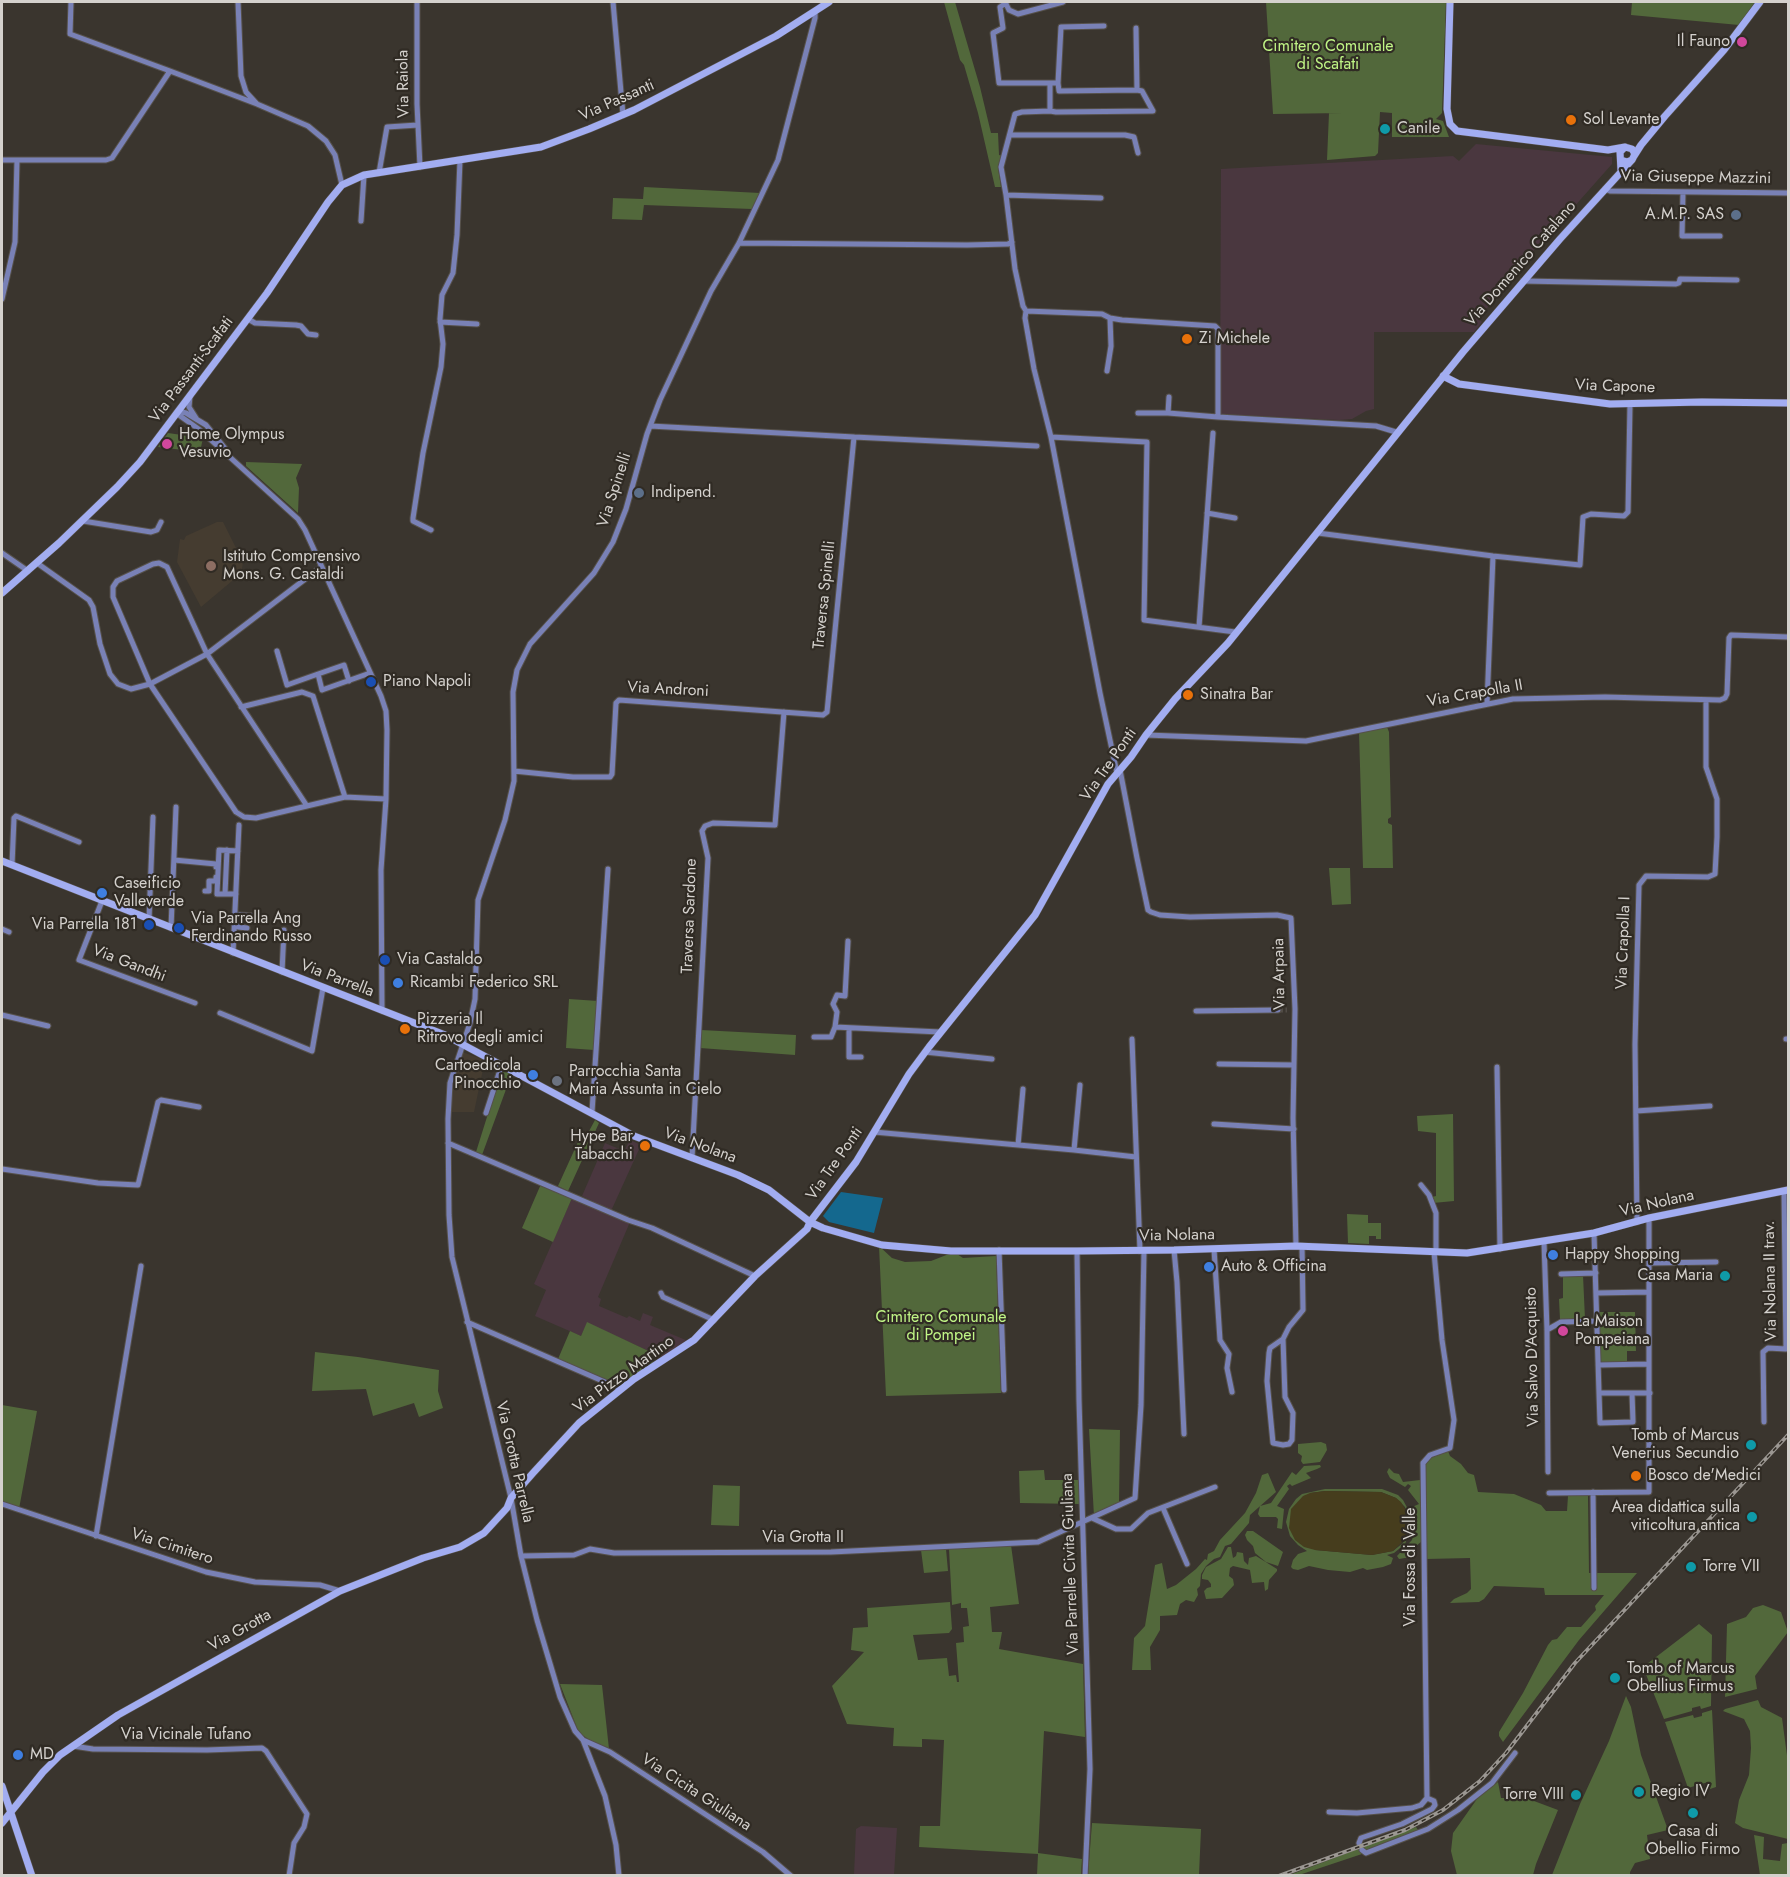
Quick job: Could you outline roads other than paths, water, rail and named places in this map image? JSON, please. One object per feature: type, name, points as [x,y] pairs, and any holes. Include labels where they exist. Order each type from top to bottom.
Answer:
[{"type":"street","points":[[71,2],[70,34],[257,104],[308,126],[326,141],[335,155],[342,185]]},
{"type":"street","points":[[238,2],[241,76],[246,92],[257,104]]},
{"type":"street","name":"Via Raiola","points":[[417,2],[420,167]]},
{"type":"street","points":[[613,2],[623,115]]},
{"type":"street","name":"Via Passanti","points":[[396,170],[541,147],[623,115],[776,36],[829,2]]},
{"type":"street","points":[[1058,83],[999,83],[993,33],[1003,28],[1000,7],[1006,2],[1009,10],[1018,14],[1063,2]]},
{"type":"street","points":[[1450,2],[1447,109],[1450,124],[1456,131],[1608,150],[1641,145]]},
{"type":"street","name":"Via Domenico Catalano","points":[[1443,376],[1523,281],[1633,159],[1641,145],[1715,61],[1760,2]]},
{"type":"street","name":"Via Spinelli","points":[[462,1043],[470,1023],[475,999],[478,900],[505,820],[514,781],[513,692],[517,670],[530,645],[594,573],[613,542],[626,509],[650,426],[711,291],[739,243],[778,160],[816,18],[815,12]]},
{"type":"street","points":[[1104,26],[1061,27],[1059,91],[1142,91],[1153,111],[1050,111],[1015,114],[1001,167],[1034,369],[1051,436],[1100,693],[1119,771]]},
{"type":"street","points":[[1136,28],[1137,90]]},
{"type":"street","points":[[2,160],[106,160],[112,158],[170,71]]},
{"type":"street","points":[[1050,83],[1050,111]]},
{"type":"street","points":[[379,172],[387,127],[418,125]]},
{"type":"street","points":[[1011,135],[1125,135],[1134,137],[1138,153]]},
{"type":"street","points":[[1608,150],[1627,162],[1633,159],[1633,151],[1628,148]]},
{"type":"street","points":[[1621,171],[1620,152],[1628,148]]},
{"type":"street","points":[[2,299],[15,242],[17,160]]},
{"type":"street","points":[[431,530],[413,521],[413,518],[423,453],[441,367],[442,295],[453,273],[460,160]]},
{"type":"street","name":"Via Passanti-Scafati","points":[[2,593],[83,521],[129,475],[248,319],[342,185],[356,177],[396,170]]},
{"type":"street","points":[[361,221],[364,175]]},
{"type":"street","name":"Via Giuseppe Mazzini","points":[[1605,189],[1610,191],[1788,193]]},
{"type":"street","points":[[1683,192],[1682,236],[1720,236]]},
{"type":"street","points":[[1006,195],[1101,198]]},
{"type":"street","points":[[739,243],[967,245],[1012,242]]},
{"type":"street","points":[[1523,281],[1676,284],[1680,279],[1737,280]]},
{"type":"street","points":[[1026,311],[1102,314],[1110,318],[1215,326],[1218,328],[1218,417]]},
{"type":"street","points":[[1107,371],[1111,346],[1110,318]]},
{"type":"street","points":[[248,319],[255,323],[301,326],[308,334],[316,335]]},
{"type":"street","points":[[440,322],[477,324]]},
{"type":"street","name":"Via Capone","points":[[1443,376],[1459,384],[1602,403],[1788,403]]},
{"type":"street","name":"Via Tre Ponti","points":[[810,1222],[856,1162],[925,1052],[1035,915],[1108,784],[1146,735],[1318,533],[1396,432],[1443,376]]},
{"type":"street","points":[[190,395],[189,407],[197,419]]},
{"type":"street","points":[[1168,412],[1169,397]]},
{"type":"street","points":[[1318,533],[1577,566],[1581,562],[1583,517],[1591,514],[1627,515],[1630,404]]},
{"type":"street","points":[[177,412],[197,419],[210,429],[232,458]]},
{"type":"street","points":[[177,412],[232,458],[298,519],[381,696],[386,711],[387,730],[386,799],[381,870],[382,1011]]},
{"type":"street","points":[[1138,412],[1376,426],[1396,432]]},
{"type":"street","points":[[650,426],[1037,446]]},
{"type":"street","points":[[1198,627],[1213,433]]},
{"type":"street","name":"Traversa Spinelli","points":[[784,712],[824,715],[827,712],[854,436]]},
{"type":"street","points":[[1051,436],[1147,442],[1143,617],[1147,622],[1235,632]]},
{"type":"street","points":[[1207,513],[1235,518]]},
{"type":"street","points":[[83,521],[151,532],[157,530],[161,522]]},
{"type":"street","points":[[2,553],[28,571]]},
{"type":"street","points":[[1487,703],[1492,556]]},
{"type":"street","points":[[37,563],[89,600],[93,607],[100,644],[110,674],[118,684],[131,689],[150,684],[207,654],[321,567]]},
{"type":"street","points":[[307,806],[207,654],[167,567],[156,563],[119,579],[113,587],[113,597],[150,684],[236,812],[244,817],[256,818],[307,806],[345,797],[386,799]]},
{"type":"street","points":[[1706,700],[1720,700],[1727,694],[1731,635],[1788,637]]},
{"type":"street","points":[[277,651],[287,685],[344,665],[349,681]]},
{"type":"street","points":[[318,674],[322,690],[370,674]]},
{"type":"street","points":[[241,707],[302,692],[315,698],[345,797]]},
{"type":"street","name":"Via Crapolla II","points":[[1146,735],[1306,741],[1487,703],[1523,698],[1605,697],[1706,700]]},
{"type":"street","name":"Via Androni","points":[[514,771],[573,777],[610,777],[616,703],[619,700],[784,712]]},
{"type":"street","name":"Via Crapolla I","points":[[1637,1222],[1635,1044],[1639,885],[1646,876],[1708,877],[1715,874],[1717,799],[1706,767],[1706,700]]},
{"type":"street","name":"Traversa Sardone","points":[[692,1158],[708,858],[702,831],[705,826],[713,822],[773,826],[777,823],[784,712]]},
{"type":"street","name":"Via Arpaia","points":[[1119,771],[1148,910],[1160,915],[1214,917],[1277,915],[1291,918],[1295,1010],[1294,1130],[1303,1310],[1288,1327],[1283,1339],[1285,1397],[1293,1413],[1292,1440],[1289,1444],[1282,1445],[1274,1443],[1267,1381],[1270,1348],[1283,1339]]},
{"type":"street","points":[[171,928],[176,807]]},
{"type":"street","points":[[12,865],[15,816],[79,842]]},
{"type":"street","points":[[149,920],[153,817]]},
{"type":"street","points":[[233,953],[239,825]]},
{"type":"street","points":[[236,894],[225,894],[227,850],[238,851]]},
{"type":"street","points":[[174,860],[216,864],[216,881],[209,881],[208,891],[205,891]]},
{"type":"street","name":"Via Parrella","points":[[2,861],[462,1043]]},
{"type":"street","points":[[592,1112],[608,869]]},
{"type":"street","name":"Via Gandhi","points":[[102,901],[79,960],[195,1003]]},
{"type":"street","points":[[247,928],[238,927],[237,917],[239,915],[257,916]]},
{"type":"street","points":[[2,929],[9,932]]},
{"type":"street","points":[[282,972],[284,930]]},
{"type":"street","points":[[814,1037],[831,1037],[837,1012],[832,1004],[837,995],[845,996],[848,941]]},
{"type":"street","points":[[220,1013],[312,1051],[323,988]]},
{"type":"street","points":[[1196,1011],[1278,1010]]},
{"type":"street","points":[[1287,1010],[1295,1010]]},
{"type":"street","points":[[2,1015],[48,1026]]},
{"type":"street","points":[[834,1027],[940,1032]]},
{"type":"street","points":[[849,1028],[849,1057],[861,1057]]},
{"type":"street","points":[[1132,1040],[1142,1251]]},
{"type":"street","name":"Via Nolana","points":[[462,1043],[634,1136],[738,1174],[769,1190],[810,1222],[882,1245],[951,1251],[1174,1251],[1299,1246],[1467,1253],[1594,1233],[1649,1218],[1786,1191]]},
{"type":"street","name":"Via Grotta Parrella","points":[[462,1043],[450,1083],[448,1143],[450,1241],[467,1322],[511,1498],[521,1556],[537,1620],[561,1697],[575,1731],[583,1740],[605,1796],[616,1845],[619,1875]]},
{"type":"street","points":[[925,1052],[992,1059]]},
{"type":"street","points":[[486,1113],[502,1064]]},
{"type":"street","points":[[1219,1064],[1294,1065]]},
{"type":"street","points":[[1497,1067],[1500,1249]]},
{"type":"street","points":[[1074,1150],[1080,1085]]},
{"type":"street","points":[[1018,1145],[1023,1089]]},
{"type":"street","points":[[2,1169],[98,1183],[138,1185],[158,1102],[160,1100],[199,1107]]},
{"type":"street","points":[[1636,1111],[1710,1106]]},
{"type":"street","points":[[1214,1124],[1294,1130]]},
{"type":"street","points":[[874,1132],[1136,1157]]},
{"type":"street","points":[[448,1143],[628,1220],[652,1228],[754,1276]]},
{"type":"street","points":[[1421,1185],[1429,1195],[1436,1213],[1436,1252]]},
{"type":"street","name":"Via Nolana II trav.","points":[[1764,1422],[1763,1352],[1768,1348],[1786,1349],[1786,1191]]},
{"type":"street","points":[[1549,1493],[1649,1491],[1649,1218]]},
{"type":"street","name":"Via Pizzo Martino","points":[[511,1498],[579,1423],[621,1389],[694,1340],[754,1276],[807,1229],[810,1222]]},
{"type":"street","points":[[1594,1233],[1600,1423],[1633,1422],[1632,1393]]},
{"type":"street","name":"Via Salvo D'Acquisto","points":[[1544,1242],[1548,1472]]},
{"type":"street","points":[[999,1250],[1004,1390]]},
{"type":"street","points":[[1214,1250],[1220,1340],[1229,1354],[1227,1368],[1232,1392]]},
{"type":"street","name":"Via Parrelle Civita Giuliana","points":[[1077,1251],[1090,1769],[1085,1875]]},
{"type":"street","name":"Via Grotta II","points":[[521,1556],[574,1555],[590,1549],[614,1553],[831,1552],[1027,1543],[1046,1539],[1135,1498],[1141,1405],[1142,1251]]},
{"type":"street","points":[[1174,1251],[1184,1434]]},
{"type":"street","name":"Via Fossa di Valle","points":[[1427,1797],[1423,1463],[1424,1459],[1430,1455],[1450,1448],[1454,1420],[1442,1340],[1436,1252]]},
{"type":"street","points":[[1649,1263],[1716,1262]]},
{"type":"street","points":[[96,1536],[141,1266]]},
{"type":"street","points":[[1561,1274],[1596,1273]]},
{"type":"street","points":[[1597,1293],[1649,1292]]},
{"type":"street","points":[[661,1293],[663,1297],[714,1320]]},
{"type":"street","points":[[1547,1330],[1561,1322],[1598,1321]]},
{"type":"street","points":[[467,1322],[621,1389]]},
{"type":"street","points":[[1599,1365],[1649,1364]]},
{"type":"street","points":[[1599,1393],[1650,1393]]},
{"type":"street","points":[[1092,1518],[1116,1528],[1131,1529],[1148,1513],[1215,1487]]},
{"type":"street","points":[[1593,1492],[1594,1588]]},
{"type":"street","name":"Via Grotta","points":[[2,1822],[60,1755],[118,1715],[340,1591],[423,1558],[469,1543],[484,1533],[507,1508],[511,1498]]},
{"type":"street","name":"Via Cimitero","points":[[2,1504],[206,1572],[239,1580],[320,1585],[340,1591]]},
{"type":"street","points":[[1163,1508],[1187,1564]]},
{"type":"street","name":"Via Cicita Giuliana","points":[[583,1740],[610,1752],[763,1852],[791,1875]]},
{"type":"street","name":"Via Vicinale Tufano","points":[[73,1746],[93,1749],[262,1748],[308,1814],[304,1827],[294,1843],[289,1875]]},
{"type":"street","points":[[1362,1850],[1366,1853],[1428,1829],[1458,1810],[1492,1783],[1515,1753]]},
{"type":"street","points":[[2,1786],[32,1875]]},
{"type":"street","points":[[1329,1812],[1357,1813],[1412,1808],[1421,1805],[1427,1797],[1434,1801],[1436,1805],[1432,1809],[1402,1824],[1361,1838],[1359,1843]]},
{"type":"water","points":[[841,1192],[883,1198],[874,1233],[829,1222],[823,1216]]},
{"type":"tunnel","points":[[1278,1010],[1287,1010]]},
{"type":"railway","points":[[1279,1876],[1405,1830],[1443,1810],[1480,1781],[1506,1753],[1575,1663],[1788,1435]]},
{"type":"place","name":"Il Fauno","points":[[1742,42]]},
{"type":"place","name":"Sol Levante","points":[[1571,120]]},
{"type":"place","name":"Canile","points":[[1385,129]]},
{"type":"place","name":"A.M.P. SAS","points":[[1736,215]]},
{"type":"place","name":"Zi Michele","points":[[1187,339]]},
{"type":"place","name":"Home Olympus Vesuvio","points":[[167,444]]},
{"type":"place","name":"Indipend.","points":[[639,493]]},
{"type":"place","name":"Istituto Comprensivo Mons. G. Castaldi","points":[[211,566]]},
{"type":"place","name":"Piano Napoli","points":[[371,682]]},
{"type":"place","name":"Sinatra Bar","points":[[1188,695]]},
{"type":"place","name":"Caseificio Valleverde","points":[[102,893]]},
{"type":"place","name":"Via Parrella 181","points":[[149,925]]},
{"type":"place","name":"Via Parrella Ang Ferdinando Russo","points":[[179,928]]},
{"type":"place","name":"Via Castaldo","points":[[385,960]]},
{"type":"place","name":"Ricambi Federico SRL","points":[[398,983]]},
{"type":"place","name":"Pizzeria Il Ritrovo degli amici","points":[[405,1029]]},
{"type":"place","name":"Cartoedicola Pinocchio","points":[[533,1075]]},
{"type":"place","name":"Parrocchia Santa Maria Assunta in Cielo","points":[[557,1081]]},
{"type":"place","name":"Hype Bar Tabacchi","points":[[645,1146]]},
{"type":"place","name":"Happy Shopping","points":[[1553,1255]]},
{"type":"place","name":"Auto & Officina","points":[[1209,1267]]},
{"type":"place","name":"Casa Maria","points":[[1725,1276]]},
{"type":"place","name":"La Maison Pompeiana","points":[[1563,1331]]},
{"type":"place","name":"Tomb of Marcus Venerius Secundio","points":[[1751,1445]]},
{"type":"place","name":"Bosco de'Medici","points":[[1636,1476]]},
{"type":"place","name":"Area didattica sulla viticoltura antica","points":[[1752,1517]]},
{"type":"place","name":"Torre VII","points":[[1691,1567]]},
{"type":"place","name":"Tomb of Marcus Obellius Firmus","points":[[1615,1678]]},
{"type":"place","name":"MD","points":[[18,1755]]},
{"type":"place","name":"Regio IV","points":[[1639,1792]]},
{"type":"place","name":"Torre VIII","points":[[1576,1795]]},
{"type":"place","name":"Casa di Obellio Firmo","points":[[1693,1813]]},
{"type":"park label","name":"Cimitero Comunale di Scafati","points":[[1328,56]]},
{"type":"park label","name":"Cimitero Comunale di Pompei","points":[[941,1327]]}]
